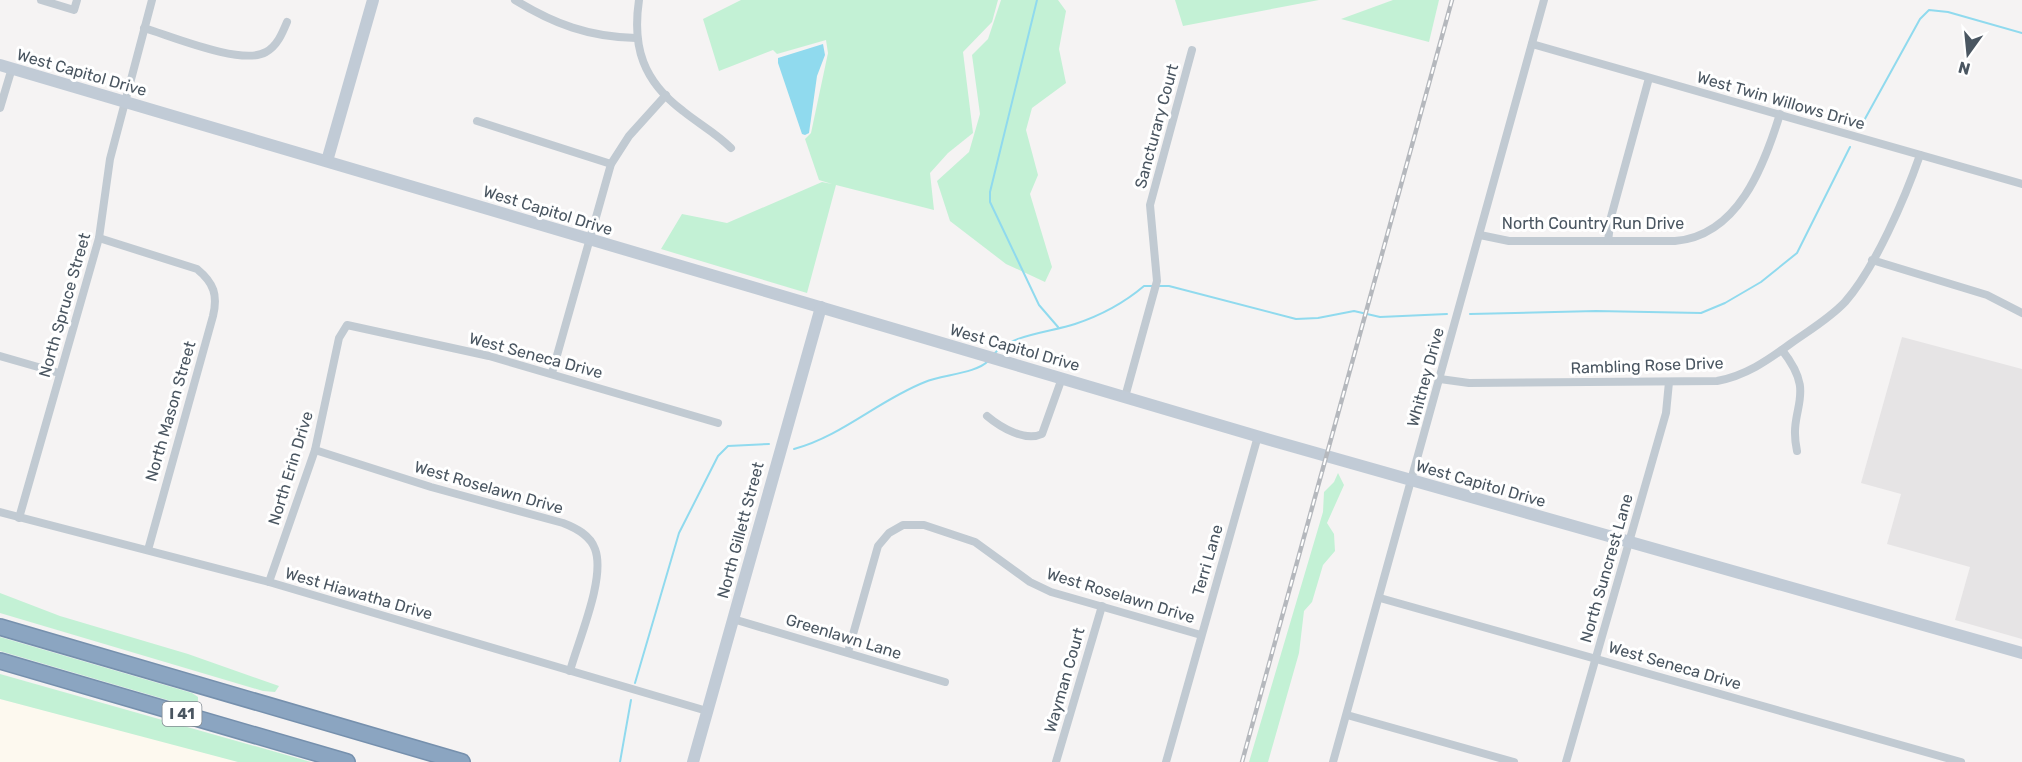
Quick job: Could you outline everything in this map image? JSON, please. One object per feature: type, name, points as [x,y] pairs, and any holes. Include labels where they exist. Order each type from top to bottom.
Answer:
[{"type":"highway","name":"I 41","points":[[0,627],[462,762]]},
{"type":"highway","name":"I 41","points":[[0,661],[347,762]]},
{"type":"street","points":[[41,0],[74,10],[77,0]]},
{"type":"street","name":"North Spruce Street","points":[[19,518],[99,238],[108,167],[152,0]]},
{"type":"street","points":[[327,161],[374,0]]},
{"type":"street","points":[[515,0],[542,16],[576,31],[594,35],[636,38]]},
{"type":"street","points":[[639,0],[636,38],[648,72],[666,95],[731,148]]},
{"type":"street","name":"Whitney Drive","points":[[1333,762],[1544,0]]},
{"type":"street","points":[[144,28],[246,57],[266,52],[273,46],[287,22]]},
{"type":"street","name":"West Twin Willows Drive","points":[[1532,44],[2022,183]]},
{"type":"street","name":"Sancturary Court","points":[[1125,396],[1157,281],[1150,205],[1192,50]]},
{"type":"street","points":[[0,108],[6,67]]},
{"type":"street","name":"West Capitol Drive","points":[[6,67],[1258,436],[2022,653]]},
{"type":"street","points":[[1608,241],[1611,217],[1649,78]]},
{"type":"street","points":[[552,373],[611,164],[629,136],[666,95]]},
{"type":"street","name":"North Country Run Drive","points":[[1480,235],[1509,241],[1685,241],[1729,217],[1741,205],[1773,138],[1780,114]]},
{"type":"street","points":[[477,121],[611,164]]},
{"type":"street","name":"Rambling Rose Drive","points":[[1440,379],[1469,383],[1669,382],[1717,381],[1740,376],[1782,350],[1843,304],[1872,260],[1907,189],[1920,154]]},
{"type":"street","name":"North Mason Street","points":[[99,238],[189,265],[210,280],[215,296],[213,316],[148,550]]},
{"type":"street","points":[[1872,260],[1993,297],[2022,313]]},
{"type":"street","name":"North Gillett Street","points":[[693,762],[820,307]]},
{"type":"street","name":"West Seneca Drive","points":[[344,327],[356,325],[552,373],[718,423]]},
{"type":"street","name":"North Erin Drive","points":[[269,582],[315,450],[339,338],[344,327]]},
{"type":"street","points":[[1782,350],[1802,385],[1794,430],[1797,451]]},
{"type":"street","points":[[0,356],[59,373]]},
{"type":"street","points":[[987,416],[1000,427],[1030,436],[1042,434],[1062,378]]},
{"type":"street","name":"North Suncrest Lane","points":[[1566,762],[1666,412],[1669,382]]},
{"type":"street","name":"Terri Lane","points":[[1166,762],[1258,436]]},
{"type":"street","name":"West Roselawn Drive","points":[[315,450],[580,530],[592,542],[598,565],[594,589],[570,671]]},
{"type":"street","name":"West Hiawatha Drive","points":[[0,512],[269,582],[707,711]]},
{"type":"street","name":"West Roselawn Drive","points":[[848,652],[878,546],[889,533],[903,525],[924,525],[975,542],[1041,588],[1201,635]]},
{"type":"street","name":"West Seneca Drive","points":[[1380,598],[1961,762]]},
{"type":"street","name":"Wayman Court","points":[[1056,762],[1102,606]]},
{"type":"street","name":"Greenlawn Lane","points":[[733,619],[945,682]]},
{"type":"street","points":[[1347,715],[1514,762]]},
{"type":"shaded area","points":[[1902,337],[2022,369],[2022,639],[1955,620],[1970,567],[1887,544],[1901,494],[1861,483]]},
{"type":"shaded area","points":[[0,699],[178,745],[238,762],[0,762]]},
{"type":"green space","points":[[741,0],[998,0],[992,22],[963,52],[973,133],[948,153],[930,173],[934,210],[836,185],[807,293],[661,249],[682,214],[727,223],[822,182],[832,184],[819,180],[805,139],[811,133],[828,53],[826,40],[777,54],[773,50],[719,71],[703,19]]},
{"type":"green space","points":[[1001,0],[1058,0],[1066,11],[1059,49],[1066,83],[1032,108],[1026,130],[1038,175],[1030,194],[1052,267],[1045,282],[1006,264],[950,221],[937,181],[969,152],[980,114],[972,55],[988,39]]},
{"type":"green space","points":[[1175,0],[1319,0],[1183,26]]},
{"type":"green space","points":[[1393,0],[1439,0],[1429,42],[1341,19]]},
{"type":"green space","points":[[1338,473],[1344,485],[1327,523],[1334,534],[1335,551],[1323,565],[1312,602],[1304,611],[1299,653],[1268,762],[1249,762],[1323,512],[1324,492],[1334,482]]},
{"type":"green space","points":[[0,593],[60,616],[188,654],[279,686],[275,692],[263,691],[0,613]]},
{"type":"green space","points":[[0,637],[192,693],[198,697],[198,704],[188,706],[0,651]]},
{"type":"green space","points":[[0,674],[311,762],[238,762],[0,699]]},
{"type":"water","points":[[823,44],[825,55],[817,76],[809,133],[805,135],[802,134],[778,58]]},
{"type":"waterway","points":[[1037,0],[990,192],[990,202],[1039,305],[1058,327]]},
{"type":"waterway","points":[[1861,126],[1920,19],[1929,10],[1948,12],[2022,33]]},
{"type":"waterway","points":[[1470,314],[1596,311],[1701,313],[1725,303],[1761,282],[1797,253],[1850,147]]},
{"type":"waterway","points":[[994,354],[1010,342],[1020,338],[1093,317],[1120,303],[1144,286],[1153,286]]},
{"type":"waterway","points":[[1159,286],[1169,286],[1296,319],[1318,318],[1354,311],[1380,317],[1447,314]]},
{"type":"waterway","points":[[794,449],[828,436],[892,398],[925,382],[976,368],[988,361]]},
{"type":"waterway","points":[[635,683],[679,533],[718,456],[728,446],[769,444]]},
{"type":"waterway","points":[[620,762],[631,700]]},
{"type":"railway","points":[[1242,762],[1452,0]]}]
